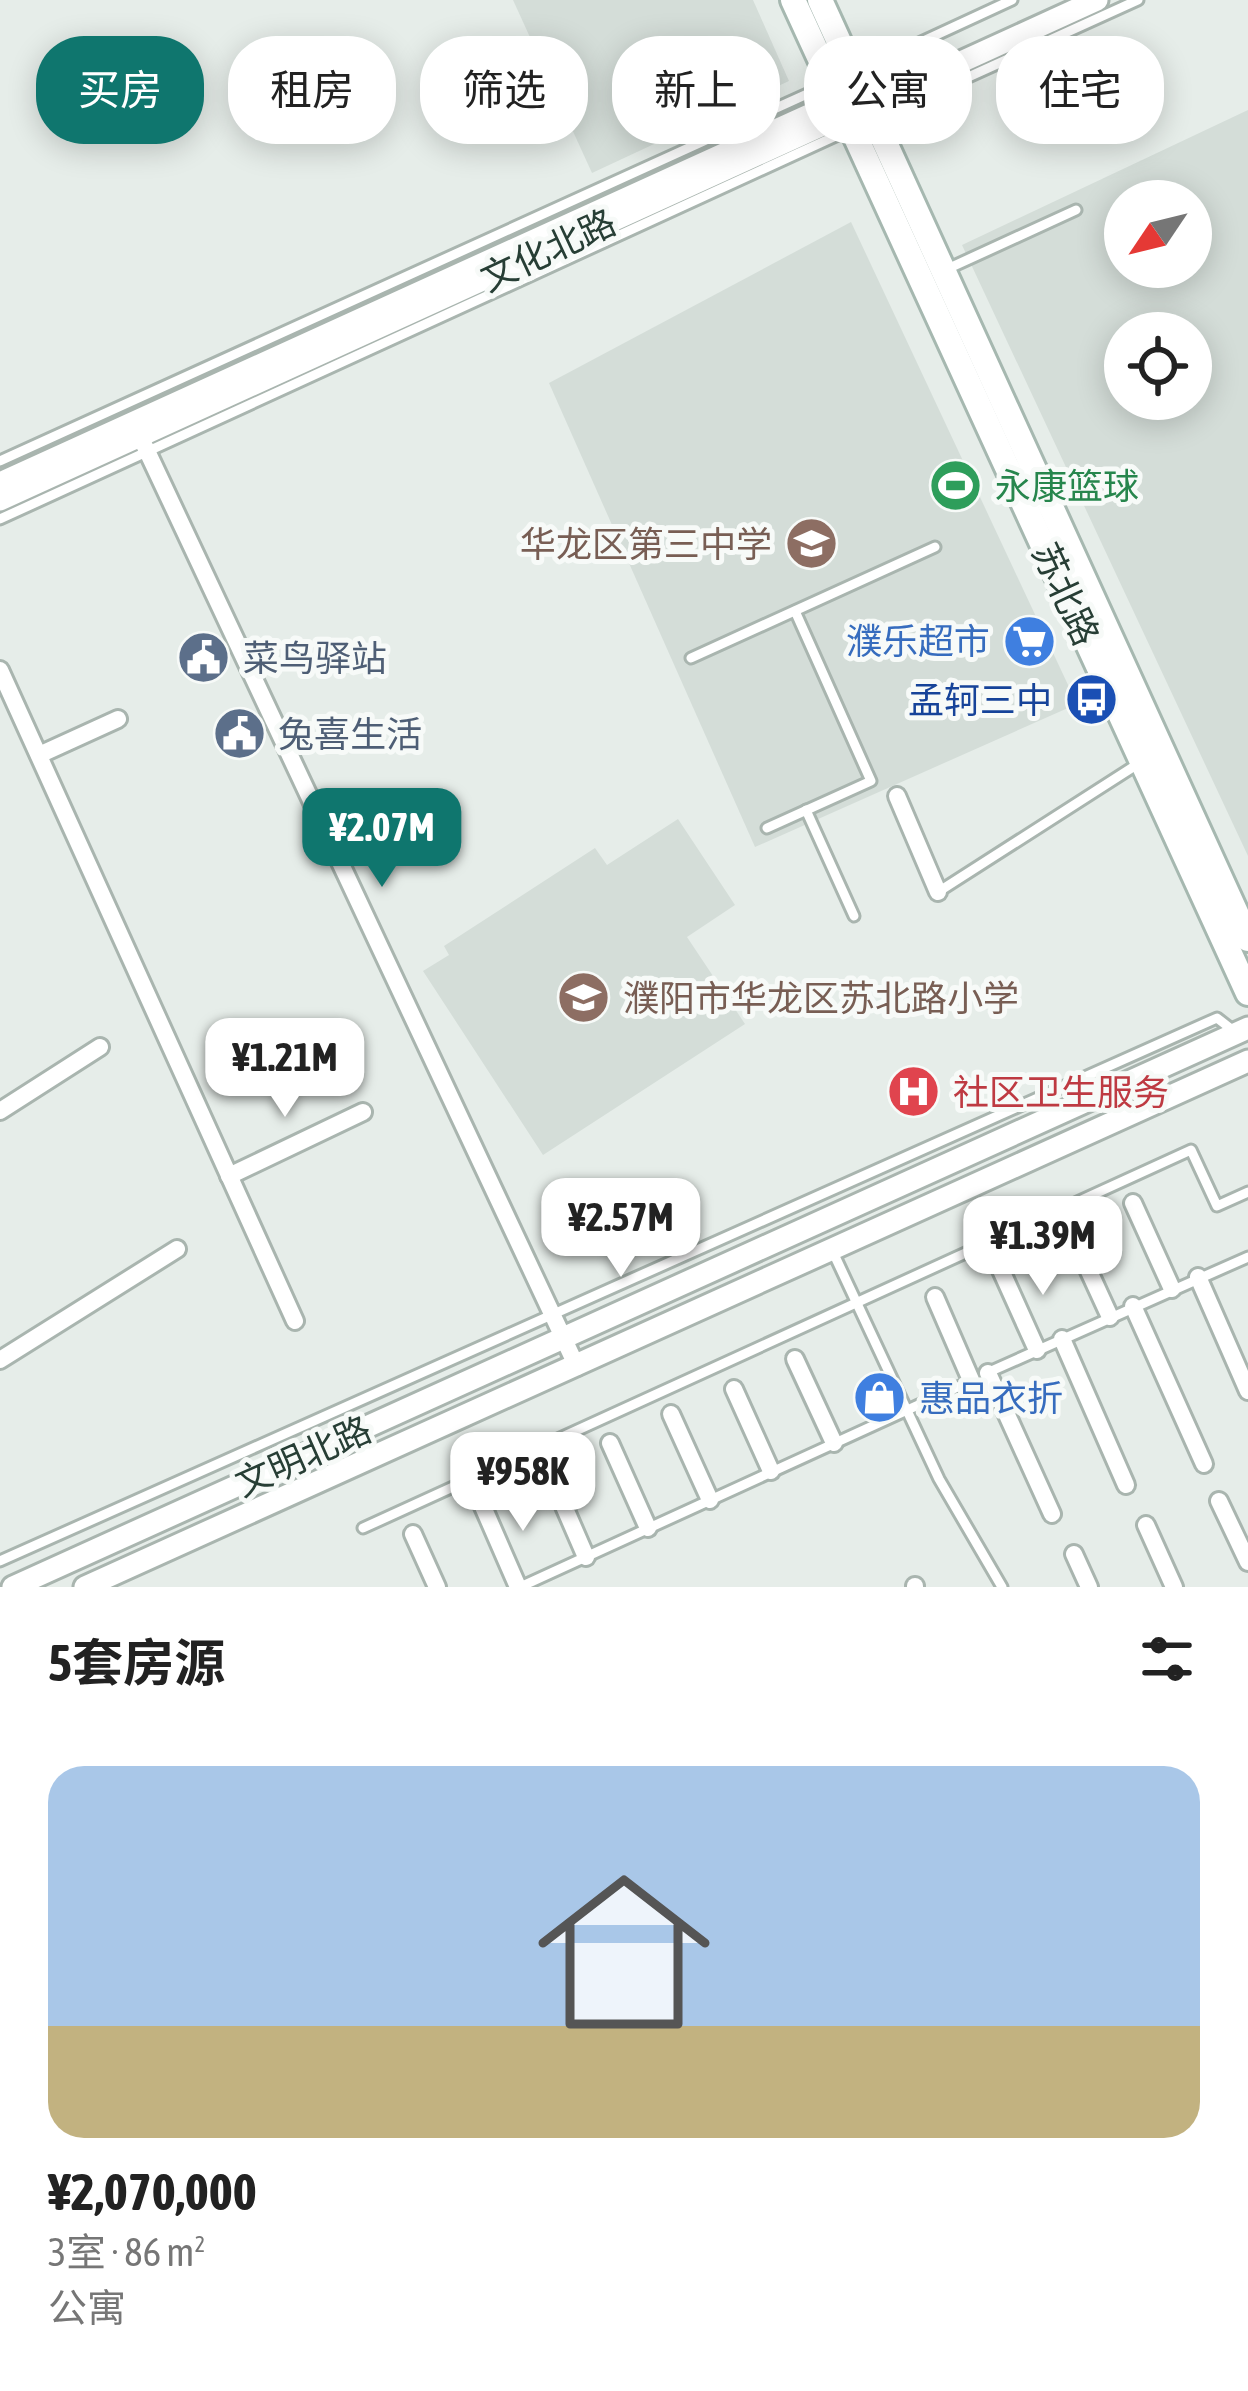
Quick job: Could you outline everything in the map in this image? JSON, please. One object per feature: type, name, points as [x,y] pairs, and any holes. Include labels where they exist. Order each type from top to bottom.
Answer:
[{"type":"main road","name":"苏北路","points":[[793,0],[814,36]]},
{"type":"main road","name":"苏北路","points":[[820,0],[832,36]]},
{"type":"main road","name":"苏北路","points":[[871,144],[1248,992]]},
{"type":"main road","name":"苏北路","points":[[876,144],[944,270],[1248,939]]},
{"type":"street","name":"文化北路","points":[[972,44],[1061,0]]},
{"type":"street","name":"文化北路","points":[[972,52],[1096,0]]},
{"type":"street","name":"文化北路","points":[[0,484],[804,124]]},
{"type":"street","name":"文化北路","points":[[0,500],[144,444],[804,126]]},
{"type":"street","points":[[144,444],[577,1367]]},
{"type":"street","points":[[0,670],[295,1322]]},
{"type":"street","points":[[39,755],[118,718]]},
{"type":"street","points":[[897,796],[938,892]]},
{"type":"street","name":"文明北路","points":[[14,1587],[1241,1030]]},
{"type":"street","points":[[0,1111],[100,1047]]},
{"type":"street","name":"文明北路","points":[[85,1587],[1248,1061]]},
{"type":"street","points":[[229,1176],[363,1112]]},
{"type":"street","points":[[1133,1204],[1172,1289]]},
{"type":"street","points":[[1071,1232],[1110,1317]]},
{"type":"street","points":[[0,1360],[177,1249]]},
{"type":"street","points":[[1000,1268],[1037,1350]]},
{"type":"street","points":[[1198,1277],[1248,1390]]},
{"type":"street","points":[[935,1297],[1052,1514]]},
{"type":"street","points":[[1133,1306],[1204,1464]]},
{"type":"street","points":[[1062,1339],[1126,1485]]},
{"type":"street","points":[[795,1359],[834,1443]]},
{"type":"street","points":[[734,1389],[771,1472]]},
{"type":"street","points":[[671,1414],[710,1500]]},
{"type":"street","points":[[610,1444],[648,1528]]},
{"type":"street","points":[[547,1467],[586,1557]]},
{"type":"street","points":[[1219,1501],[1248,1562]]},
{"type":"street","points":[[481,1502],[519,1587]]},
{"type":"street","points":[[1146,1525],[1174,1587]]},
{"type":"street","points":[[413,1534],[437,1587]]},
{"type":"street","points":[[1074,1554],[1089,1587]]},
{"type":"lane","points":[[956,36],[1012,0]]},
{"type":"lane","points":[[972,59],[1138,0]]},
{"type":"lane","points":[[0,461],[804,123]]},
{"type":"lane","points":[[944,270],[1076,210]]},
{"type":"lane","points":[[0,520],[144,444]]},
{"type":"lane","points":[[691,658],[935,547]]},
{"type":"lane","points":[[767,828],[871,781],[795,611]]},
{"type":"lane","points":[[938,892],[1142,761]]},
{"type":"lane","points":[[806,810],[854,916]]},
{"type":"lane","points":[[0,1562],[1217,1018],[1241,1030]]},
{"type":"lane","points":[[363,1528],[1192,1150],[1217,1206],[1248,1192]]},
{"type":"lane","points":[[832,1250],[905,1412],[1002,1587]]},
{"type":"lane","points":[[519,1587],[1248,1257]]},
{"type":"shaded area","points":[[513,0],[753,0],[769,36],[612,36],[612,144],[654,144],[592,173],[579,144],[588,144],[588,36],[529,36]]},
{"type":"shaded area","points":[[780,61],[789,81],[780,85]]},
{"type":"shaded area","points":[[1248,110],[1248,856],[962,245]]},
{"type":"shaded area","name":"华龙区第三中学","points":[[851,222],[1077,704],[755,847],[549,383]]},
{"type":"shaded area","name":"濮阳市华龙区苏北路小学","points":[[678,819],[735,905],[687,937],[745,1024],[543,1155],[423,971],[449,955],[444,946],[595,848],[607,865]]},
{"type":"place","name":"永康篮球","points":[[956,486]]},
{"type":"place","name":"华龙区第三中学","points":[[811,544]]},
{"type":"place","name":"濮乐超市","points":[[1029,641]]},
{"type":"place","name":"菜鸟驿站","points":[[204,658]]},
{"type":"place","name":"孟轲三中","points":[[1091,700]]},
{"type":"place","name":"兔喜生活","points":[[239,734]]},
{"type":"place","name":"濮阳市华龙区苏北路小学","points":[[584,998]]},
{"type":"place","name":"社区卫生服务","points":[[914,1092]]},
{"type":"place","name":"惠品衣折","points":[[880,1398]]}]
